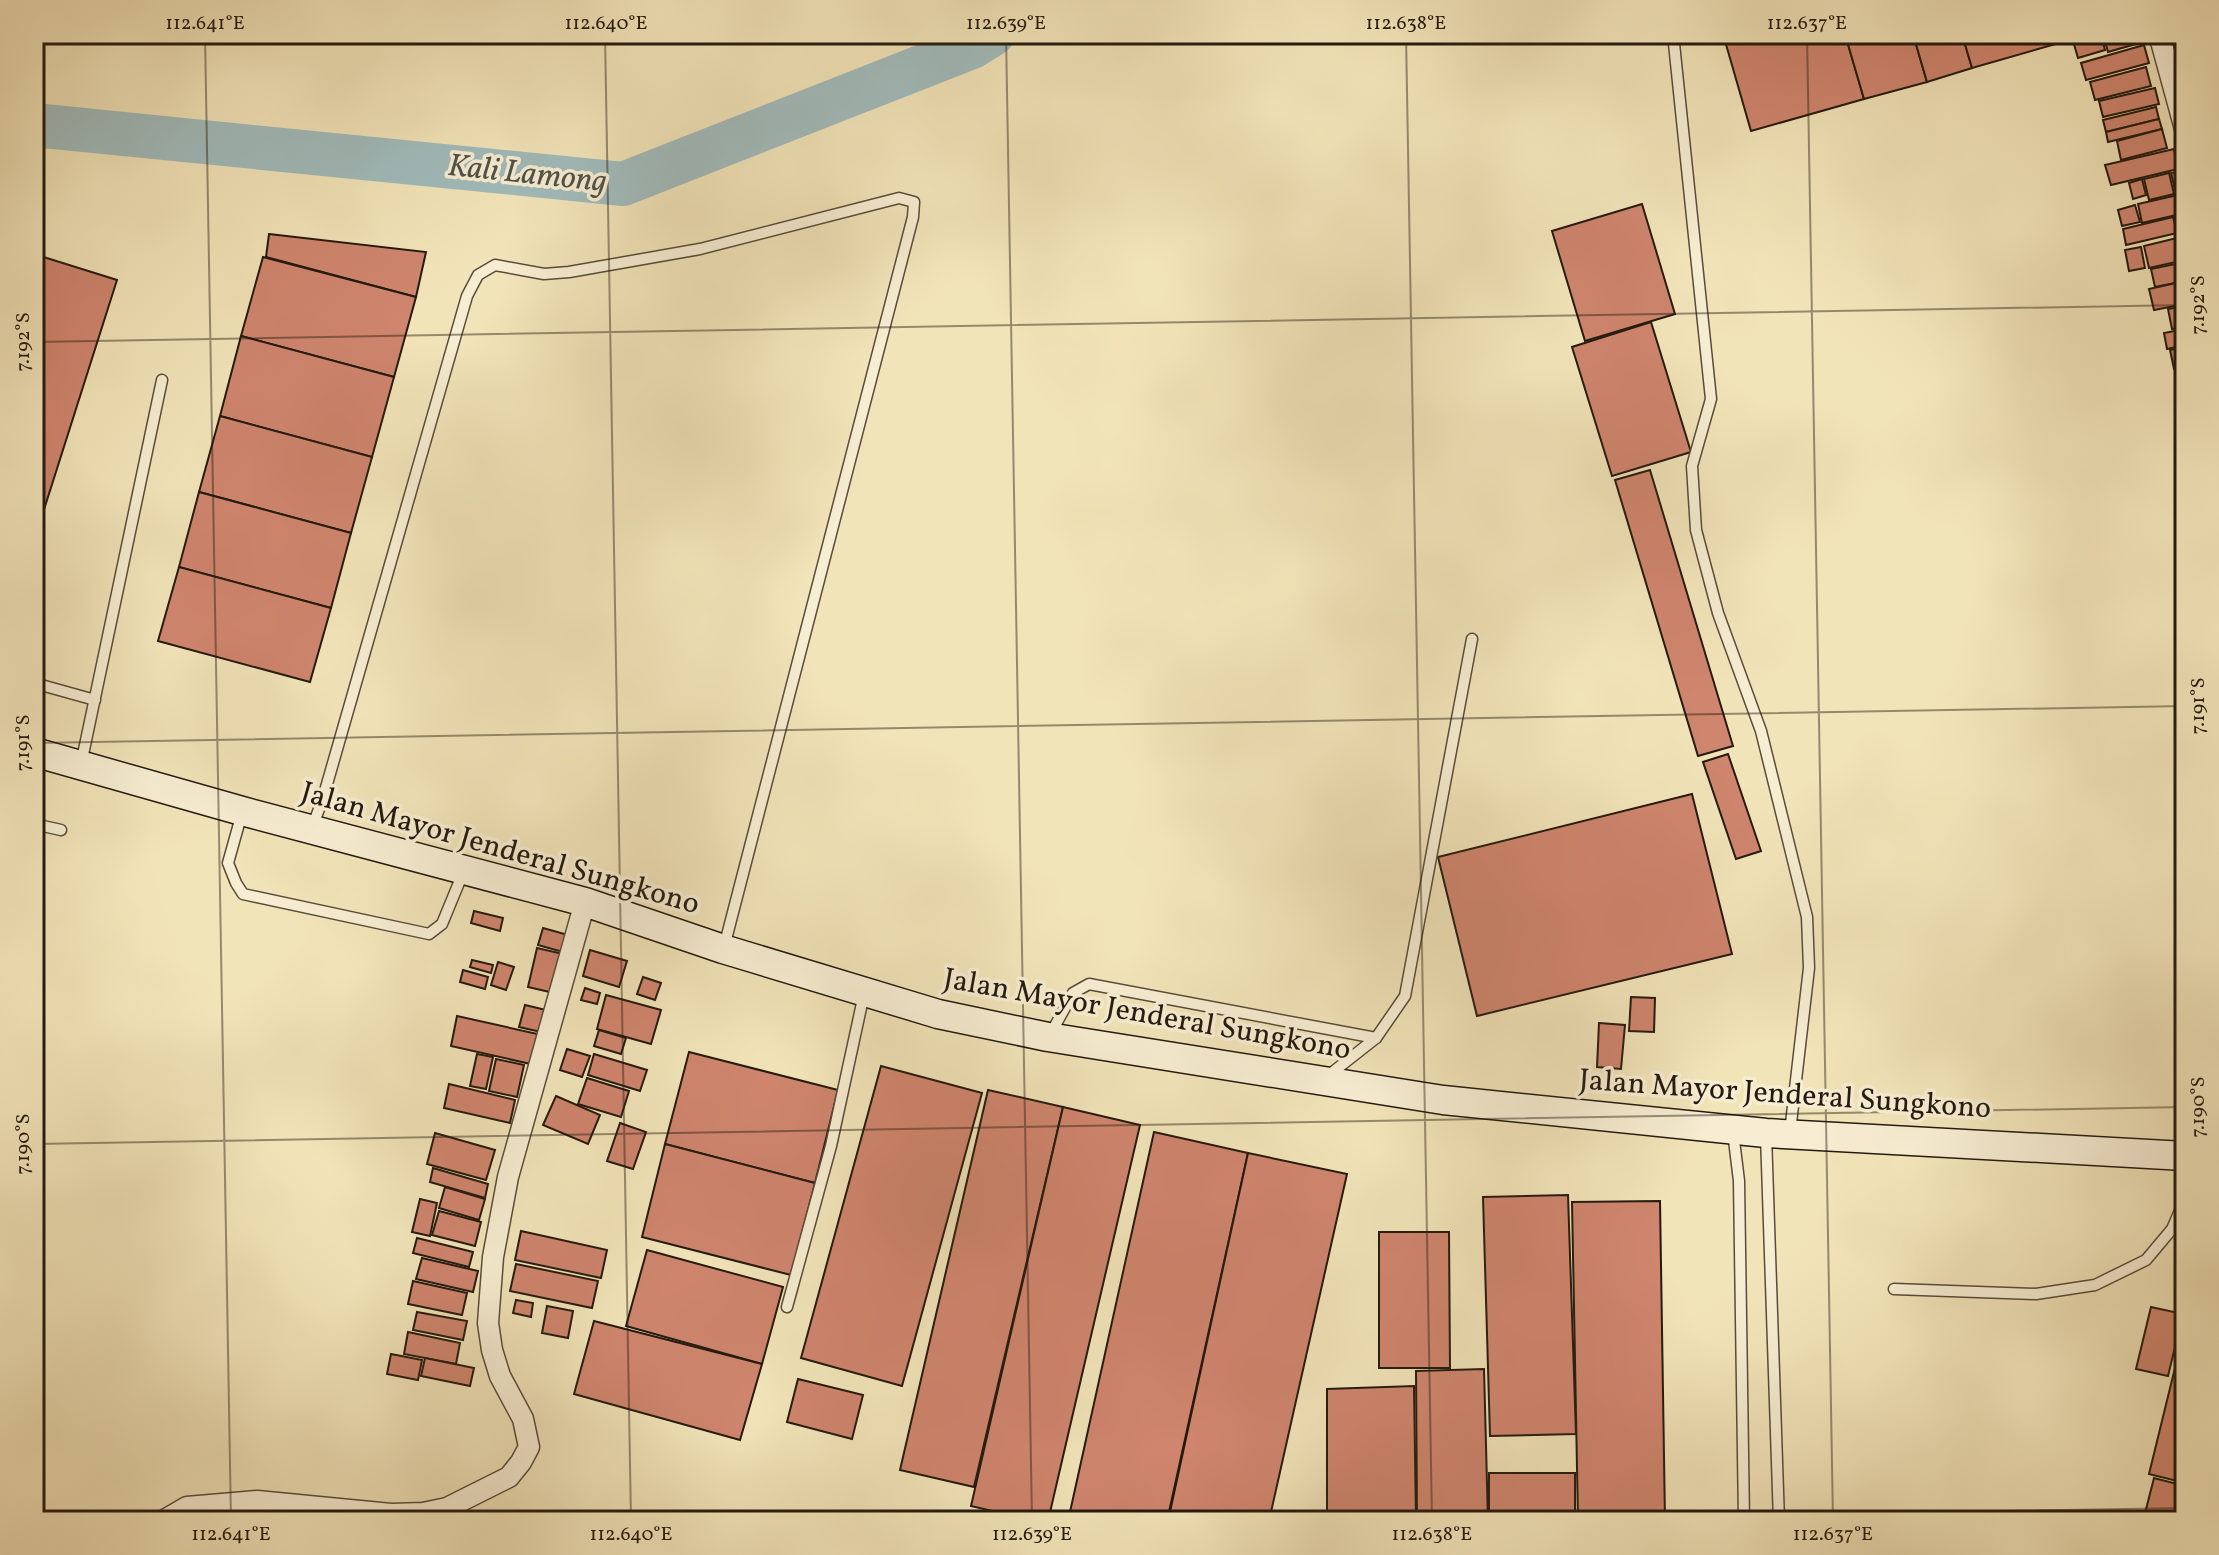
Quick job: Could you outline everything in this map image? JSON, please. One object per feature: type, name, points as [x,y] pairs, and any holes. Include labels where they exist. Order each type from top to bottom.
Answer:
[{"type":"main road","name":"Jalan Mayor Jenderal Sungkono","points":[[34,752],[585,902],[723,949],[938,1014],[1048,1037],[1443,1100],[1733,1130],[2185,1156]]},
{"type":"street","points":[[2159,34],[2185,129]]},
{"type":"street","points":[[163,1521],[187,1507],[257,1501],[391,1514],[423,1513],[447,1508],[509,1477],[521,1462],[529,1447],[523,1419],[500,1376],[488,1323],[493,1257],[508,1177],[585,902]]},
{"type":"lane","points":[[1673,34],[1711,399],[1692,466],[1696,530],[1718,613],[1761,731],[1807,917],[1809,968],[1778,1133],[1779,1521]]},
{"type":"lane","points":[[312,828],[467,296],[478,275],[495,265],[544,274],[569,272],[700,249],[899,198],[914,202],[909,232],[723,949]]},
{"type":"lane","points":[[80,766],[162,380]]},
{"type":"lane","points":[[1321,1081],[1376,1038],[1405,996],[1472,639]]},
{"type":"lane","points":[[34,683],[95,700]]},
{"type":"lane","points":[[242,811],[228,863],[243,894],[429,934],[442,924],[465,870]]},
{"type":"lane","points":[[34,824],[61,830]]},
{"type":"lane","points":[[1048,1037],[1073,993],[1089,984],[1376,1038]]},
{"type":"lane","points":[[787,1307],[831,1146],[864,992]]},
{"type":"lane","points":[[1733,1130],[1739,1181],[1744,1521]]},
{"type":"lane","points":[[1894,1289],[2036,1294],[2095,1285],[2146,1260],[2172,1229],[2185,1199]]},
{"type":"building","points":[[1723,34],[1845,34],[1864,99],[1751,131]]},
{"type":"building","points":[[1845,34],[1913,34],[1927,82],[1864,99]]},
{"type":"building","points":[[1913,34],[1962,34],[1972,68],[1927,82]]},
{"type":"building","points":[[1962,34],[2057,34],[2059,43],[1972,68]]},
{"type":"building","points":[[2101,34],[2105,50],[2078,58],[2073,41]]},
{"type":"building","points":[[2103,34],[2141,34],[2143,42],[2108,52]]},
{"type":"building","points":[[2144,45],[2149,63],[2086,80],[2081,63]]},
{"type":"building","points":[[2146,67],[2151,86],[2095,100],[2090,82]]},
{"type":"building","points":[[2155,88],[2159,104],[2103,117],[2099,101]]},
{"type":"building","points":[[2156,107],[2159,119],[2106,132],[2103,120]]},
{"type":"building","points":[[2159,119],[2162,129],[2108,142],[2106,132]]},
{"type":"building","points":[[2162,129],[2167,148],[2121,160],[2117,141]]},
{"type":"building","points":[[2174,149],[2178,169],[2111,185],[2105,165]]},
{"type":"building","points":[[2178,172],[2184,192],[2176,194],[2171,173]]},
{"type":"building","points":[[2169,173],[2174,194],[2149,200],[2144,179]]},
{"type":"building","points":[[2142,179],[2146,195],[2133,199],[2129,183]]},
{"type":"building","points":[[2182,194],[2185,213],[2142,223],[2138,204]]},
{"type":"building","points":[[1642,204],[1675,314],[1585,341],[1552,231]]},
{"type":"building","points":[[2135,205],[2140,222],[2122,226],[2118,210]]},
{"type":"building","points":[[2173,217],[2177,233],[2126,245],[2123,229]]},
{"type":"building","points":[[269,234],[426,252],[416,297],[266,257]]},
{"type":"building","points":[[2185,236],[2185,260],[2149,268],[2144,246]]},
{"type":"building","points":[[2141,247],[2145,268],[2129,271],[2125,250]]},
{"type":"building","points":[[34,254],[117,280],[34,541]]},
{"type":"building","points":[[263,257],[416,297],[394,377],[241,336]]},
{"type":"building","points":[[2185,262],[2185,281],[2155,287],[2151,269]]},
{"type":"building","points":[[2185,281],[2185,304],[2154,310],[2149,289]]},
{"type":"building","points":[[2185,306],[2185,327],[2172,329],[2168,309]]},
{"type":"building","points":[[1651,322],[1691,452],[1612,476],[1572,347]]},
{"type":"building","points":[[2185,329],[2185,345],[2167,349],[2164,333]]},
{"type":"building","points":[[241,336],[394,377],[372,457],[220,416]]},
{"type":"building","points":[[2185,347],[2185,367],[2174,369],[2170,350]]},
{"type":"building","points":[[2185,371],[2185,391],[2179,392],[2175,373]]},
{"type":"building","points":[[220,416],[372,457],[351,533],[199,492]]},
{"type":"building","points":[[1650,470],[1733,746],[1698,756],[1615,480]]},
{"type":"building","points":[[199,492],[351,533],[331,608],[179,567]]},
{"type":"building","points":[[179,567],[331,608],[310,682],[158,641]]},
{"type":"building","points":[[1728,754],[1761,851],[1736,859],[1703,762]]},
{"type":"building","points":[[1692,794],[1732,954],[1477,1016],[1438,857]]},
{"type":"building","points":[[474,911],[503,918],[500,931],[471,923]]},
{"type":"building","points":[[543,928],[568,935],[563,952],[538,945]]},
{"type":"building","points":[[537,948],[563,954],[554,993],[528,987]]},
{"type":"building","points":[[590,950],[627,961],[619,987],[583,976]]},
{"type":"building","points":[[472,960],[493,965],[491,973],[470,967]]},
{"type":"building","points":[[498,962],[514,967],[506,990],[491,985]]},
{"type":"building","points":[[463,970],[488,977],[485,989],[460,982]]},
{"type":"building","points":[[643,977],[661,983],[655,1000],[637,994]]},
{"type":"building","points":[[585,988],[600,993],[597,1004],[581,1000]]},
{"type":"building","points":[[606,995],[661,1010],[651,1044],[597,1029]]},
{"type":"building","points":[[1631,997],[1655,998],[1654,1032],[1629,1031]]},
{"type":"building","points":[[525,1005],[546,1010],[541,1032],[519,1027]]},
{"type":"building","points":[[457,1016],[542,1035],[535,1065],[451,1046]]},
{"type":"building","points":[[1599,1023],[1625,1025],[1621,1069],[1597,1067]]},
{"type":"building","points":[[599,1030],[626,1038],[621,1054],[594,1046]]},
{"type":"building","points":[[567,1049],[590,1056],[582,1077],[560,1070]]},
{"type":"building","points":[[689,1052],[838,1090],[815,1183],[665,1144]]},
{"type":"building","points":[[477,1054],[493,1057],[486,1089],[470,1086]]},
{"type":"building","points":[[594,1054],[647,1070],[640,1091],[588,1075]]},
{"type":"building","points":[[496,1059],[524,1065],[517,1097],[489,1091]]},
{"type":"building","points":[[881,1066],[982,1093],[902,1386],[801,1358]]},
{"type":"building","points":[[587,1078],[629,1091],[621,1117],[578,1104]]},
{"type":"building","points":[[449,1084],[515,1100],[510,1123],[444,1108]]},
{"type":"building","points":[[988,1090],[1063,1107],[974,1487],[900,1470]]},
{"type":"building","points":[[556,1096],[600,1115],[588,1144],[543,1125]]},
{"type":"building","points":[[1063,1107],[1140,1125],[1048,1521],[1035,1521],[971,1506]]},
{"type":"building","points":[[620,1123],[646,1132],[633,1169],[607,1161]]},
{"type":"building","points":[[1154,1132],[1248,1153],[1167,1521],[1068,1521]]},
{"type":"building","points":[[435,1133],[495,1150],[486,1180],[427,1164]]},
{"type":"building","points":[[665,1144],[815,1183],[791,1275],[642,1237]]},
{"type":"building","points":[[1248,1153],[1347,1174],[1269,1521],[1168,1521]]},
{"type":"building","points":[[433,1168],[488,1184],[485,1198],[430,1182]]},
{"type":"building","points":[[445,1187],[485,1199],[479,1220],[439,1208]]},
{"type":"building","points":[[1568,1195],[1576,1434],[1490,1436],[1483,1197]]},
{"type":"building","points":[[420,1199],[437,1203],[430,1236],[412,1232]]},
{"type":"building","points":[[1660,1201],[1665,1521],[1578,1521],[1572,1202]]},
{"type":"building","points":[[439,1211],[481,1222],[475,1246],[432,1235]]},
{"type":"building","points":[[521,1231],[607,1250],[601,1278],[515,1260]]},
{"type":"building","points":[[1379,1232],[1449,1232],[1450,1368],[1379,1368]]},
{"type":"building","points":[[417,1238],[473,1252],[469,1267],[413,1253]]},
{"type":"building","points":[[647,1250],[783,1287],[762,1364],[626,1326]]},
{"type":"building","points":[[422,1258],[478,1271],[473,1292],[416,1279]]},
{"type":"building","points":[[516,1264],[598,1281],[592,1308],[510,1291]]},
{"type":"building","points":[[413,1281],[467,1293],[462,1315],[408,1304]]},
{"type":"building","points":[[516,1300],[533,1303],[531,1317],[513,1313]]},
{"type":"building","points":[[547,1306],[573,1311],[568,1338],[542,1333]]},
{"type":"building","points":[[2151,1307],[2183,1314],[2168,1376],[2136,1369]]},
{"type":"building","points":[[417,1312],[467,1321],[463,1340],[413,1330]]},
{"type":"building","points":[[594,1321],[762,1364],[740,1440],[574,1394]]},
{"type":"building","points":[[2185,1327],[2185,1483],[2149,1474]]},
{"type":"building","points":[[408,1332],[460,1343],[456,1364],[404,1354]]},
{"type":"building","points":[[391,1354],[422,1360],[418,1380],[387,1374]]},
{"type":"building","points":[[425,1358],[474,1368],[470,1386],[421,1376]]},
{"type":"building","points":[[1484,1369],[1488,1521],[1417,1521],[1416,1371]]},
{"type":"building","points":[[798,1379],[863,1395],[852,1439],[787,1422]]},
{"type":"building","points":[[1414,1386],[1416,1521],[1327,1521],[1327,1389]]},
{"type":"building","points":[[1489,1473],[1575,1473],[1575,1521],[1489,1521]]},
{"type":"building","points":[[2154,1478],[2185,1486],[2185,1521],[2143,1521]]},
{"type":"waterway","name":"Kali Lamong","points":[[34,125],[623,184],[972,47],[993,34]]}]
